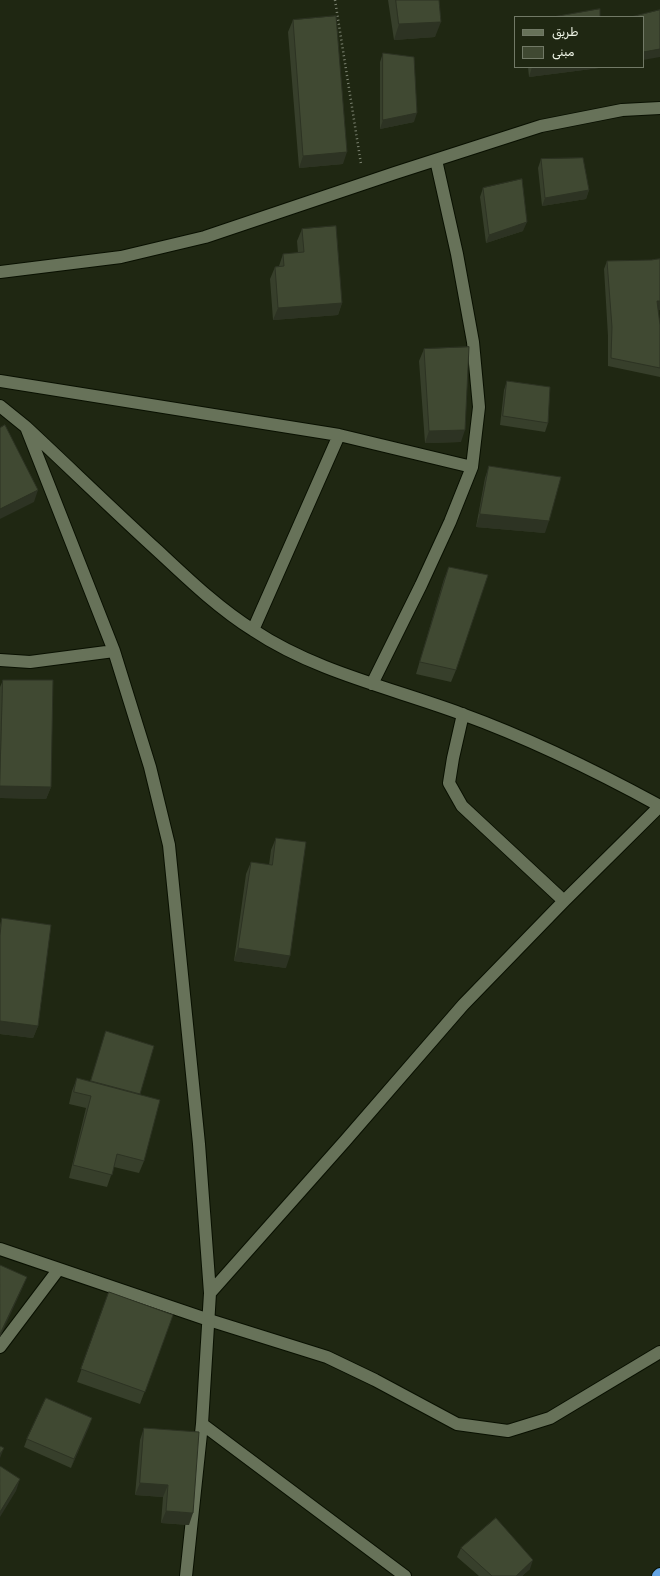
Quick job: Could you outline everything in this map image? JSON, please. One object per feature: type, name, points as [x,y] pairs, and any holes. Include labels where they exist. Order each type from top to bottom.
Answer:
[{"type":"street","points":[[0,272],[120,257],[205,237],[364,183],[541,126],[622,110],[660,108]]},
{"type":"street","points":[[372,684],[444,536],[472,467],[478,407],[473,342],[457,254],[436,160]]},
{"type":"street","points":[[0,381],[340,435],[472,467]]},
{"type":"street","points":[[0,406],[26,427],[201,591],[253,630],[324,667],[463,714],[603,774],[660,806],[564,901],[463,1005],[345,1142],[210,1292]]},
{"type":"street","points":[[26,427],[114,651],[150,767],[169,845],[198,1137],[210,1292],[202,1424],[186,1576]]},
{"type":"street","points":[[253,630],[340,435]]},
{"type":"street","points":[[0,660],[30,662],[114,651]]},
{"type":"street","points":[[463,714],[449,783],[462,806],[564,901]]},
{"type":"street","points":[[0,1249],[58,1270],[209,1320],[327,1357],[375,1380],[457,1424],[508,1431],[550,1418],[660,1352]]},
{"type":"street","points":[[0,1347],[58,1270]]},
{"type":"street","points":[[202,1424],[405,1576]]},
{"type":"path","points":[[335,0],[364,183]]},
{"type":"building","points":[[396,0],[439,0],[441,22],[399,24]]},
{"type":"building","points":[[600,9],[600,16],[559,16]]},
{"type":"building","points":[[660,10],[660,49],[644,52],[644,16],[635,16]]},
{"type":"building","points":[[336,16],[347,152],[303,156],[293,20]]},
{"type":"building","points":[[383,53],[414,57],[417,113],[383,120]]},
{"type":"building","points":[[583,158],[589,190],[545,198],[541,159]]},
{"type":"building","points":[[522,179],[527,222],[489,235],[483,188]]},
{"type":"building","points":[[336,226],[342,303],[278,308],[275,267],[284,266],[283,254],[304,252],[302,229]]},
{"type":"building","points":[[660,259],[660,301],[657,301],[660,325],[660,368],[611,358],[612,327],[607,261]]},
{"type":"building","points":[[469,347],[465,430],[429,431],[424,349]]},
{"type":"building","points":[[507,381],[550,387],[548,423],[503,416]]},
{"type":"building","points":[[5,425],[38,490],[0,509],[0,428]]},
{"type":"building","points":[[489,466],[561,477],[549,521],[480,514]]},
{"type":"building","points":[[449,567],[488,575],[456,670],[420,662]]},
{"type":"building","points":[[3,680],[53,680],[51,787],[0,786]]},
{"type":"building","points":[[276,838],[306,842],[290,956],[238,948],[251,862],[272,865]]},
{"type":"building","points":[[2,918],[51,925],[38,1026],[0,1021],[0,936]]},
{"type":"building","points":[[106,1031],[154,1046],[140,1094],[91,1081]]},
{"type":"building","points":[[77,1078],[160,1100],[144,1161],[117,1154],[112,1175],[73,1165],[91,1096],[74,1092]]},
{"type":"building","points":[[0,1265],[27,1277],[0,1334]]},
{"type":"building","points":[[109,1292],[173,1315],[145,1392],[81,1369]]},
{"type":"building","points":[[46,1398],[92,1418],[74,1459],[27,1439]]},
{"type":"building","points":[[144,1428],[199,1432],[193,1513],[166,1511],[168,1485],[140,1483]]},
{"type":"building","points":[[0,1446],[4,1448],[0,1454]]},
{"type":"building","points":[[0,1466],[20,1479],[0,1512]]},
{"type":"building","points":[[496,1518],[533,1560],[516,1576],[492,1576],[461,1548]]}]
